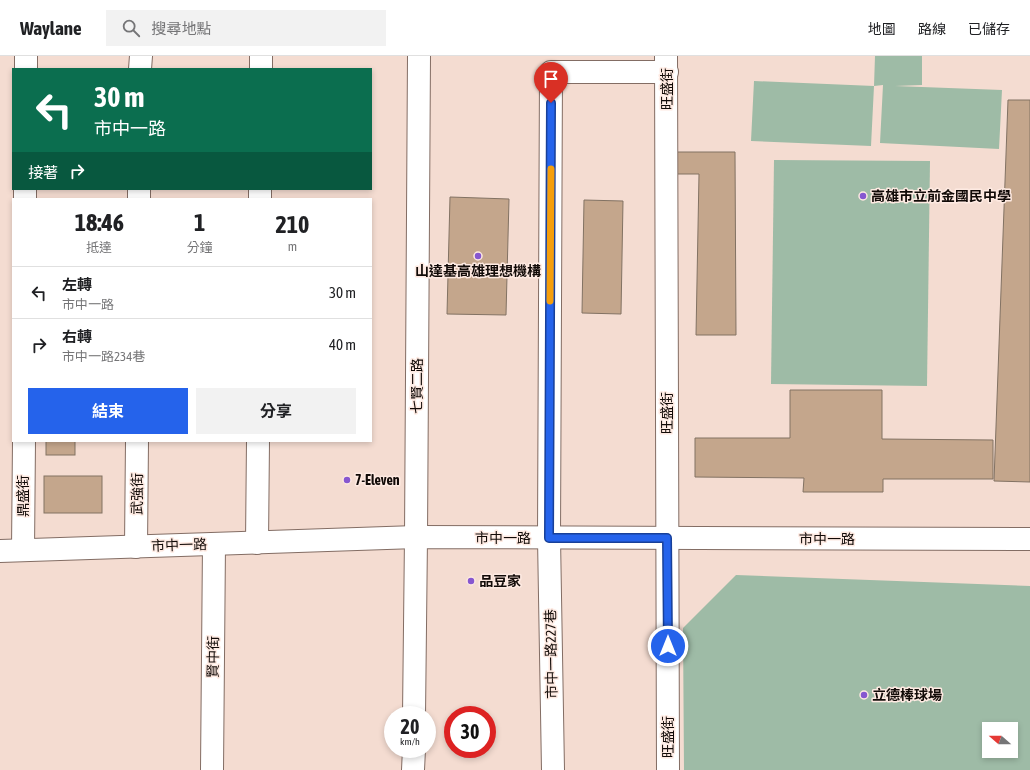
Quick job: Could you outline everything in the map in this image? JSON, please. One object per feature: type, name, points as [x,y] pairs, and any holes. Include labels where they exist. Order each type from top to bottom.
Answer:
[{"type":"street","points":[[26,56],[26,68]]},
{"type":"street","points":[[140,56],[140,68]]},
{"type":"street","points":[[261,56],[261,68]]},
{"type":"street","name":"七賢二路","points":[[414,706],[419,56]]},
{"type":"street","name":"市中一路227巷","points":[[553,770],[549,538],[551,72],[666,64]]},
{"type":"street","name":"旺盛街","points":[[666,64],[668,770]]},
{"type":"street","name":"鼎盛街","points":[[23,550],[24,442]]},
{"type":"street","name":"武強街","points":[[136,547],[137,442]]},
{"type":"street","points":[[257,543],[258,442]]},
{"type":"street","name":"市中一路","points":[[0,551],[416,538],[1030,539]]},
{"type":"street","name":"賢中街","points":[[212,770],[214,544]]},
{"type":"street","points":[[413,770],[414,758]]},
{"type":"green space","points":[[875,56],[922,56],[922,85],[895,86],[1002,90],[999,149],[880,143],[883,85],[874,86]]},
{"type":"green space","points":[[754,81],[874,86],[871,146],[751,141]]},
{"type":"green space","points":[[774,160],[930,161],[927,386],[771,384]]},
{"type":"green space","name":"立德棒球場","points":[[736,575],[1030,586],[1030,770],[684,770],[683,628]]},
{"type":"building","points":[[1008,100],[1030,100],[1030,482],[994,481]]},
{"type":"building","points":[[672,152],[735,152],[736,335],[696,335],[699,174],[672,174]]},
{"type":"building","name":"山達基高雄理想機構","points":[[450,197],[509,199],[506,315],[447,314]]},
{"type":"building","points":[[584,200],[623,201],[621,314],[582,313]]},
{"type":"building","points":[[790,390],[882,390],[882,439],[993,440],[993,479],[883,479],[883,492],[803,492],[804,478],[695,477],[695,438],[790,438]]},
{"type":"building","points":[[46,442],[75,442],[75,455],[46,455]]},
{"type":"building","points":[[44,476],[102,476],[102,513],[44,513]]},
{"type":"slow traffic","points":[[550,301],[551,169]]},
{"type":"place","name":"高雄市立前金國民中學","points":[[863,196]]},
{"type":"place","name":"山達基高雄理想機構","points":[[478,256]]},
{"type":"place","name":"7-Eleven","points":[[347,480]]},
{"type":"place","name":"品豆家","points":[[471,581]]},
{"type":"place","name":"立德棒球場","points":[[864,695]]},
{"type":"route","points":[[551,103],[549,538],[667,538],[668,646]]}]
